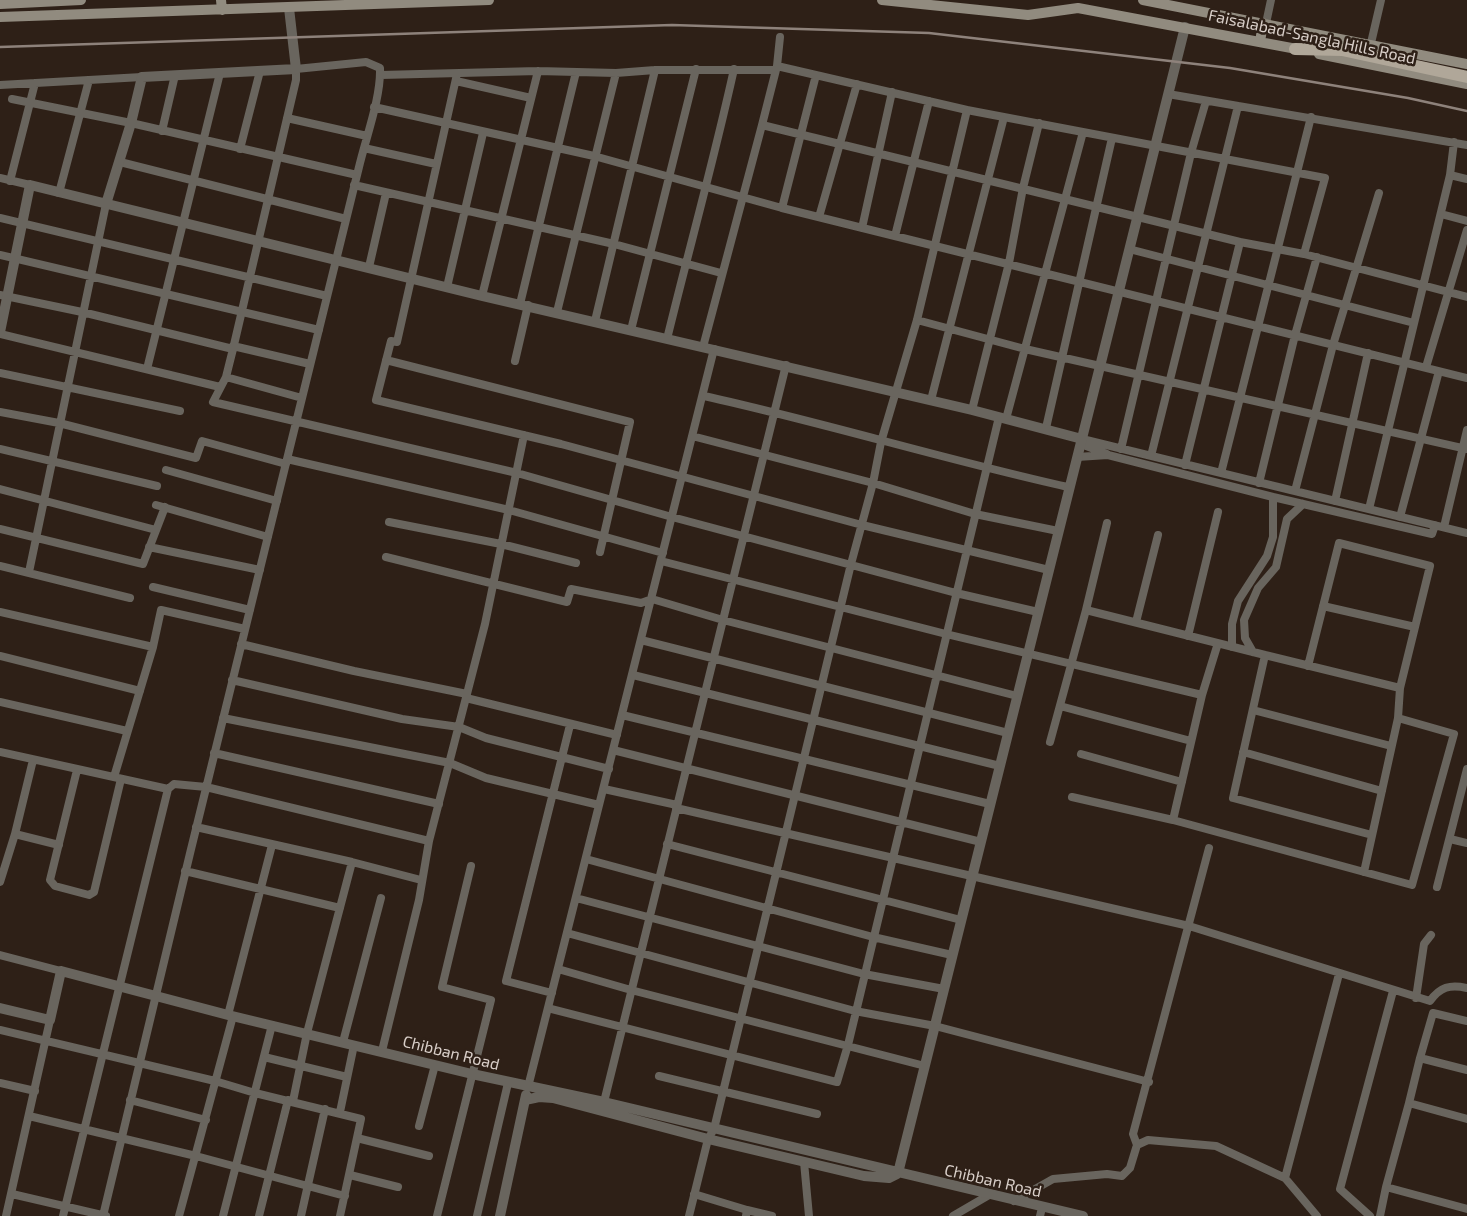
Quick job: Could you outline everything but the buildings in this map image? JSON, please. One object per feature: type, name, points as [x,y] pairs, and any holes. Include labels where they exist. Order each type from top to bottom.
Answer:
[{"type":"main road","points":[[0,4],[81,0]]},
{"type":"main road","points":[[0,17],[221,5],[289,8],[489,0]]},
{"type":"main road","name":"Faisalabad-Sangla Hills Road","points":[[882,0],[1028,15],[1078,8],[1295,48],[1467,84]]},
{"type":"main road","points":[[1138,18],[1142,0]]},
{"type":"main road","name":"Faisalabad-Sangla Hills Road","points":[[1142,0],[1183,4],[1264,23],[1371,43],[1467,64]]},
{"type":"main road","points":[[1262,42],[1264,23]]},
{"type":"main road","points":[[1295,48],[1342,50],[1467,77]]},
{"type":"street","points":[[1264,23],[1271,0]]},
{"type":"street","points":[[1371,43],[1381,0]]},
{"type":"street","points":[[289,8],[296,80],[226,377],[213,402],[296,423],[516,473],[956,593],[1038,612]]},
{"type":"street","points":[[898,1173],[1049,570],[1068,487],[1081,442],[1185,27]]},
{"type":"street","points":[[500,1216],[528,1087],[692,436],[704,396],[708,348],[721,274],[762,125],[776,68],[780,37]]},
{"type":"street","points":[[0,85],[296,69],[366,62],[380,68],[374,107],[185,871],[104,1216],[12,1194]]},
{"type":"street","points":[[380,75],[456,77],[538,71],[616,73],[654,70],[776,68],[816,75],[967,110],[1325,178],[1304,254]]},
{"type":"street","points":[[630,330],[696,69]]},
{"type":"street","points":[[667,339],[685,263],[707,187],[734,69]]},
{"type":"street","points":[[594,320],[614,244],[654,70]]},
{"type":"street","points":[[240,149],[260,71]]},
{"type":"street","points":[[482,296],[538,71]]},
{"type":"street","points":[[515,361],[538,227],[559,149],[576,72]]},
{"type":"street","points":[[147,369],[220,73]]},
{"type":"street","points":[[557,312],[616,73]]},
{"type":"street","points":[[162,131],[175,75]]},
{"type":"street","points":[[782,208],[816,75]]},
{"type":"street","points":[[28,572],[96,241],[131,123],[142,77]]},
{"type":"street","points":[[456,77],[532,98]]},
{"type":"street","points":[[456,77],[448,122],[436,164],[397,342],[391,341],[376,400],[524,435],[966,551],[1049,570]]},
{"type":"street","points":[[59,193],[89,80]]},
{"type":"street","points":[[10,181],[35,83]]},
{"type":"street","points":[[819,217],[857,84]]},
{"type":"street","points":[[862,228],[892,92]]},
{"type":"street","points":[[1168,94],[1311,117],[1454,142],[1467,146]]},
{"type":"street","points":[[12,99],[131,123],[357,175]]},
{"type":"street","points":[[895,236],[929,101]]},
{"type":"street","points":[[1121,449],[1191,153],[1206,101]]},
{"type":"street","points":[[1151,456],[1238,106]]},
{"type":"street","points":[[374,107],[448,122],[483,133],[594,156],[742,198],[1467,378]]},
{"type":"street","points":[[689,1216],[708,1139],[714,1129],[823,686],[851,564],[873,483],[881,442],[917,320],[967,110]]},
{"type":"street","points":[[931,400],[1004,116]]},
{"type":"street","points":[[1221,473],[1311,117]]},
{"type":"street","points":[[287,118],[366,136]]},
{"type":"street","points":[[972,410],[1009,263],[1023,188],[1039,123]]},
{"type":"street","points":[[762,125],[1240,242],[1317,257],[1467,297]]},
{"type":"street","points":[[548,1008],[837,1082],[848,1045],[986,469],[1025,349],[1044,272],[1066,200],[1082,132]]},
{"type":"street","points":[[447,287],[483,133]]},
{"type":"street","points":[[1046,428],[1112,138]]},
{"type":"street","points":[[1369,509],[1441,214],[1450,175],[1454,142]]},
{"type":"street","points":[[364,148],[436,164]]},
{"type":"street","points":[[120,162],[346,220]]},
{"type":"street","points":[[1450,175],[1467,179]]},
{"type":"street","points":[[0,178],[411,276],[482,296],[594,320],[667,339],[786,365],[895,393],[1046,428],[1108,454],[1273,497],[1432,534],[1435,525]]},
{"type":"street","points":[[30,185],[15,258],[3,296],[0,333],[220,388]]},
{"type":"street","points":[[354,185],[428,200],[614,244],[721,274]]},
{"type":"street","points":[[369,267],[386,193]]},
{"type":"street","points":[[1295,491],[1333,344],[1379,193]]},
{"type":"street","points":[[1441,214],[1467,221]]},
{"type":"street","points":[[0,218],[327,296]]},
{"type":"street","points":[[1426,367],[1467,230]]},
{"type":"street","points":[[1186,465],[1240,242]]},
{"type":"street","points":[[1129,249],[1414,323]]},
{"type":"street","points":[[0,254],[319,330]]},
{"type":"street","points":[[1259,482],[1294,335],[1317,257]]},
{"type":"street","points":[[3,296],[310,364]]},
{"type":"street","points":[[917,320],[1025,349],[1465,449]]},
{"type":"street","points":[[1335,501],[1368,353]]},
{"type":"street","points":[[386,360],[630,422],[600,552]]},
{"type":"street","points":[[604,1102],[762,455],[786,365]]},
{"type":"street","points":[[1400,517],[1439,371]]},
{"type":"street","points":[[0,373],[180,411]]},
{"type":"street","points":[[226,377],[302,398]]},
{"type":"street","points":[[704,396],[774,412],[986,469],[1068,487]]},
{"type":"street","points":[[0,412],[59,424],[196,458],[202,441],[286,462],[509,510],[604,536],[662,557],[733,579],[946,634],[1202,695]]},
{"type":"street","points":[[1444,527],[1465,449],[1467,430]]},
{"type":"street","points":[[382,1052],[419,900],[429,841],[493,585],[524,435]]},
{"type":"street","points":[[692,436],[873,483],[975,514],[1058,531]]},
{"type":"street","points":[[1081,442],[1151,456],[1467,533]]},
{"type":"street","points":[[0,449],[157,486]]},
{"type":"street","points":[[1077,457],[1108,454]]},
{"type":"street","points":[[166,470],[277,500]]},
{"type":"street","points":[[0,489],[156,530]]},
{"type":"street","points":[[1232,647],[1232,624],[1238,602],[1267,556],[1273,537],[1273,497]]},
{"type":"street","points":[[1253,652],[1245,638],[1244,620],[1258,588],[1276,567],[1287,519],[1303,504]]},
{"type":"street","points":[[156,505],[268,537]]},
{"type":"street","points":[[0,529],[143,564],[165,508]]},
{"type":"street","points":[[1188,636],[1218,512]]},
{"type":"street","points":[[389,522],[502,544],[576,563]]},
{"type":"street","points":[[1050,742],[1086,610],[1107,523]]},
{"type":"street","points":[[1136,622],[1158,535]]},
{"type":"street","points":[[1308,666],[1339,543],[1430,566],[1400,688],[1398,718],[1364,872]]},
{"type":"street","points":[[150,547],[260,570]]},
{"type":"street","points":[[386,557],[567,602],[571,588],[640,603],[652,599],[722,620],[1017,696]]},
{"type":"street","points":[[0,566],[130,598]]},
{"type":"street","points":[[153,587],[250,610]]},
{"type":"street","points":[[1323,606],[1415,627]]},
{"type":"street","points":[[77,770],[50,880],[52,884],[89,895],[93,894],[127,731],[153,647],[161,610],[245,629]]},
{"type":"street","points":[[1086,610],[1400,688]]},
{"type":"street","points":[[0,612],[153,647]]},
{"type":"street","points":[[641,640],[1008,733]]},
{"type":"street","points":[[1173,820],[1202,695],[1218,643]]},
{"type":"street","points":[[242,644],[466,696],[570,725],[617,735]]},
{"type":"street","points":[[1265,655],[1233,798],[1372,834]]},
{"type":"street","points":[[0,656],[140,691]]},
{"type":"street","points":[[632,674],[1000,766]]},
{"type":"street","points":[[232,680],[402,719],[459,727],[486,738],[609,768]]},
{"type":"street","points":[[0,702],[127,731]]},
{"type":"street","points":[[1060,706],[1191,741]]},
{"type":"street","points":[[1252,710],[1391,746]]},
{"type":"street","points":[[622,714],[990,804]]},
{"type":"street","points":[[223,718],[450,763],[486,778],[600,805]]},
{"type":"street","points":[[1072,797],[1173,820],[1412,885],[1454,734],[1398,718]]},
{"type":"street","points":[[552,993],[506,982],[570,725]]},
{"type":"street","points":[[614,750],[981,842]]},
{"type":"street","points":[[0,752],[168,789]]},
{"type":"street","points":[[1243,752],[1382,790]]},
{"type":"street","points":[[214,753],[439,804]]},
{"type":"street","points":[[1081,754],[1182,782]]},
{"type":"street","points":[[0,882],[15,834],[33,760]]},
{"type":"street","points":[[1437,887],[1467,769]]},
{"type":"street","points":[[63,1216],[168,789],[174,784],[206,787],[429,841]]},
{"type":"street","points":[[604,789],[892,859],[1189,926],[1338,974],[1430,1001]]},
{"type":"street","points":[[196,827],[352,862],[421,880]]},
{"type":"street","points":[[15,834],[59,845]]},
{"type":"street","points":[[1450,839],[1467,843]]},
{"type":"street","points":[[179,1216],[206,1120],[272,844]]},
{"type":"street","points":[[667,844],[961,920]]},
{"type":"street","points":[[1014,1201],[1053,1179],[1126,1174],[1130,1168],[1137,1145],[1133,1134],[1209,848]]},
{"type":"street","points":[[586,859],[873,938],[952,955]]},
{"type":"street","points":[[260,1216],[352,862]]},
{"type":"street","points":[[437,1216],[491,1000],[442,987],[471,866]]},
{"type":"street","points":[[185,871],[340,908]]},
{"type":"street","points":[[343,1042],[381,898]]},
{"type":"street","points":[[576,898],[864,974],[944,989]]},
{"type":"street","points":[[567,933],[855,1011],[934,1026],[1148,1082]]},
{"type":"street","points":[[1416,998],[1424,944],[1431,935]]},
{"type":"street","name":"Chibban Road","points":[[0,955],[231,1016],[508,1083],[604,1102],[1014,1201],[1041,1212],[1083,1216]]},
{"type":"street","points":[[558,969],[631,990],[924,1066]]},
{"type":"street","points":[[6,1216],[61,971]]},
{"type":"street","points":[[1285,1178],[1338,974]]},
{"type":"street","points":[[1430,1001],[1438,990],[1447,986],[1467,988]]},
{"type":"street","points":[[1370,1216],[1340,1189],[1393,991]]},
{"type":"street","points":[[1380,1216],[1386,1187],[1433,1013],[1430,1001]]},
{"type":"street","points":[[0,1008],[50,1020]]},
{"type":"street","points":[[1433,1013],[1467,1021]]},
{"type":"street","points":[[223,1216],[238,1167],[272,1025]]},
{"type":"street","points":[[0,1030],[215,1081],[255,1093],[340,1112],[361,1119],[342,1216]]},
{"type":"street","points":[[340,1112],[354,1045]]},
{"type":"street","points":[[264,1057],[347,1077]]},
{"type":"street","points":[[1420,1058],[1467,1070]]},
{"type":"street","points":[[419,1126],[435,1065]]},
{"type":"street","points":[[659,1076],[817,1114]]},
{"type":"street","points":[[0,1083],[35,1090]]},
{"type":"street","points":[[477,1216],[508,1083]]},
{"type":"street","name":"Chibban Road","points":[[525,1100],[539,1097],[553,1098],[708,1139],[864,1176],[889,1178],[898,1173]]},
{"type":"street","points":[[130,1100],[206,1120]]},
{"type":"street","points":[[1409,1103],[1467,1119]]},
{"type":"street","points":[[301,1216],[325,1109]]},
{"type":"street","points":[[29,1116],[196,1156],[345,1196]]},
{"type":"street","points":[[357,1138],[429,1156]]},
{"type":"street","points":[[1137,1145],[1148,1140],[1216,1146],[1285,1178],[1317,1216]]},
{"type":"street","points":[[804,1162],[808,1216]]},
{"type":"street","points":[[350,1175],[398,1187]]},
{"type":"street","points":[[1386,1187],[1467,1209]]},
{"type":"street","points":[[694,1194],[747,1213],[772,1216]]},
{"type":"street","points":[[953,1216],[988,1195]]},
{"type":"railway","points":[[0,47],[672,25],[929,33],[1230,68],[1408,98],[1467,111]]}]
